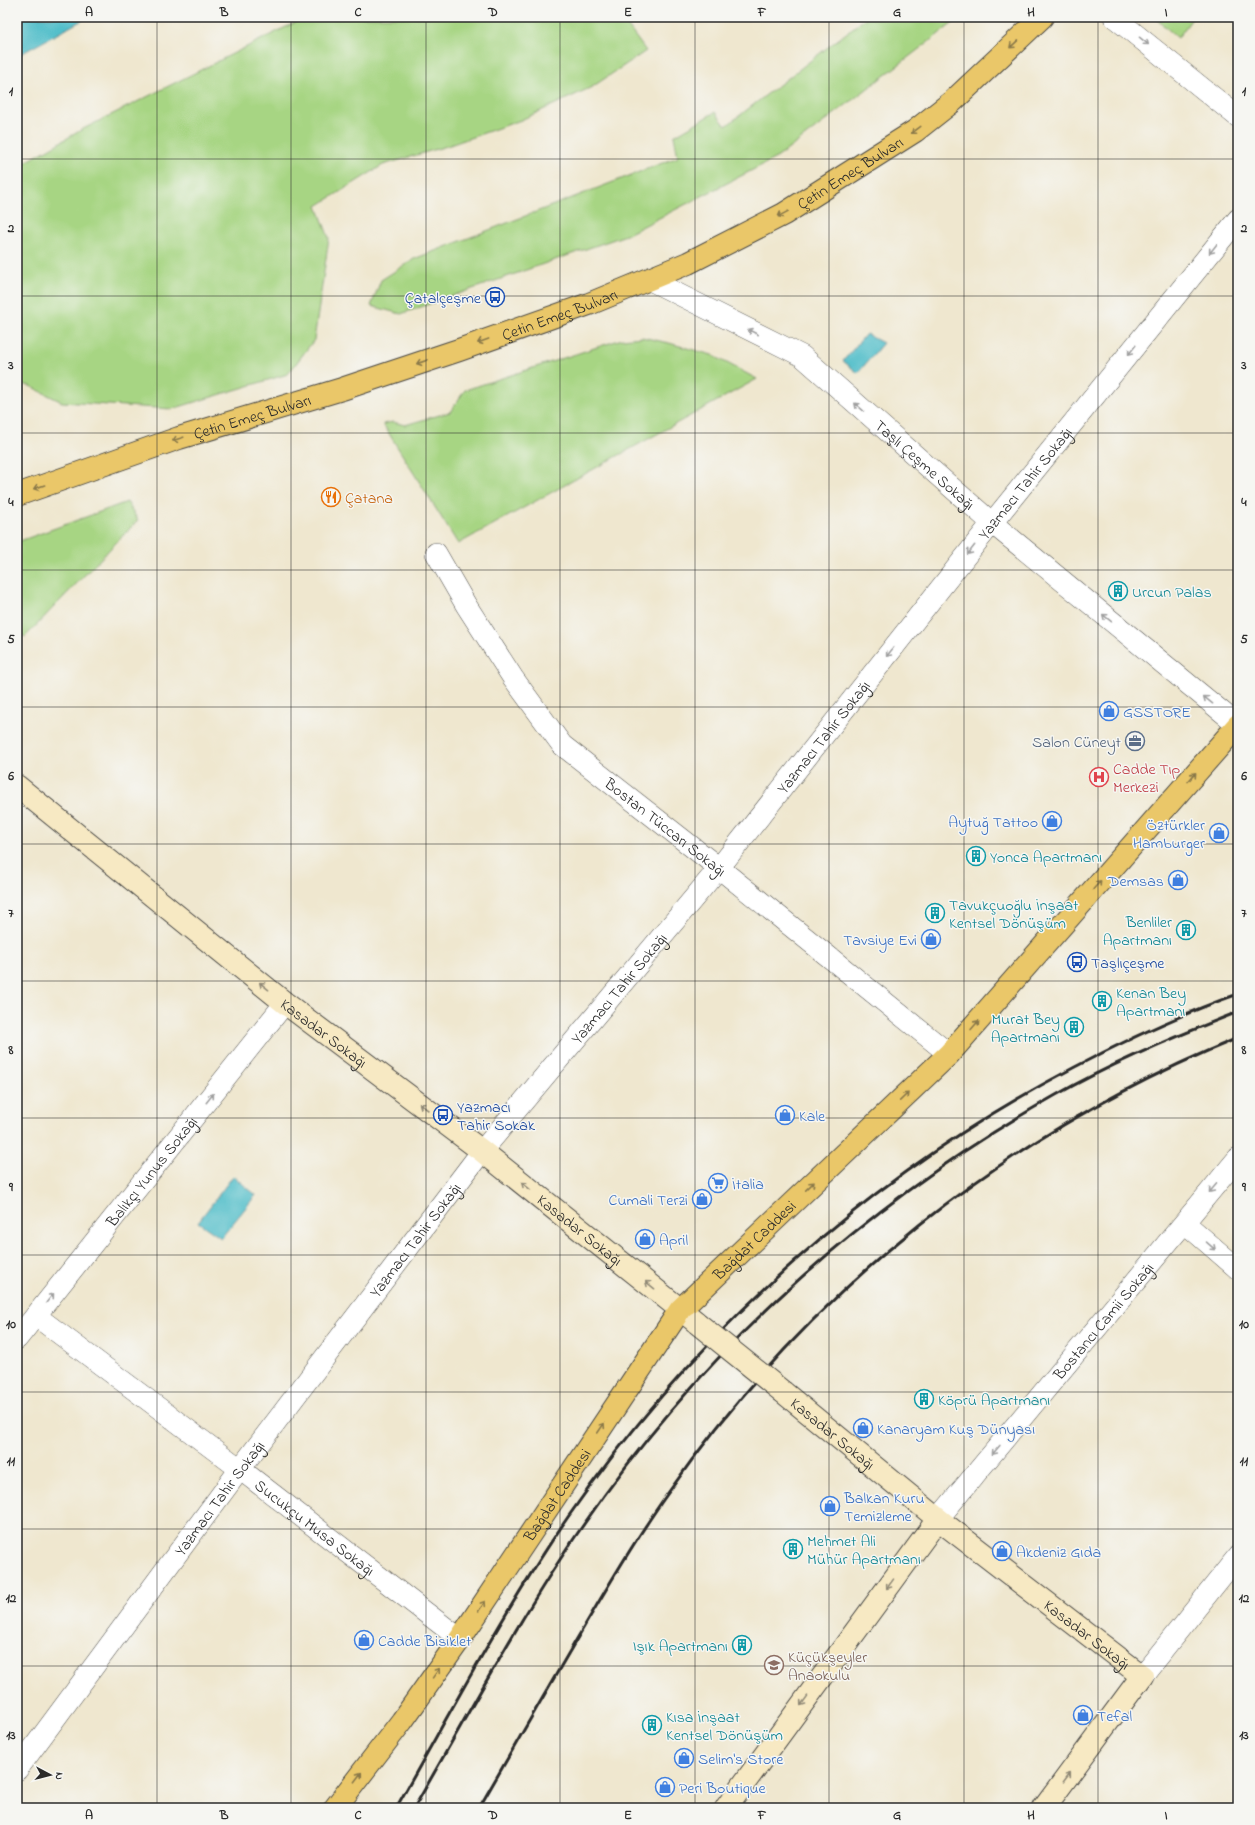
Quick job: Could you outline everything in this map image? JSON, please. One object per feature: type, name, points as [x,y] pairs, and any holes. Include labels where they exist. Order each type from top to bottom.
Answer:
[{"type":"main road","name":"Çetin Emeç Bulvarı","points":[[17,495],[179,438],[342,389],[444,355],[589,304],[688,263],[784,214],[915,132],[953,101],[1042,17]]},
{"type":"main road","name":"Bağdat Caddesi","points":[[335,1808],[402,1721],[460,1638],[680,1310],[949,1054],[1238,725]]},
{"type":"main road","name":"Kasadar Sokağı","points":[[17,786],[285,1003],[482,1151],[783,1392],[938,1519],[1142,1676]]},
{"type":"main road","points":[[726,1808],[938,1519]]},
{"type":"main road","points":[[1044,1808],[1142,1676]]},
{"type":"street","points":[[1114,17],[1238,117]]},
{"type":"street","name":"Yazmacı Tahir Sokağı","points":[[17,1770],[240,1469],[482,1151],[719,868],[992,523],[1238,219]]},
{"type":"street","name":"Taşlı Çeşme Sokağı","points":[[650,280],[802,356],[992,523],[1238,725]]},
{"type":"street","name":"Bostan Tüccarı Sokağı","points":[[436,553],[466,605],[512,678],[562,745],[719,868],[949,1054]]},
{"type":"street","name":"Balıkçı Yunus Sokağı","points":[[17,1339],[285,1003]]},
{"type":"street","name":"Bostancı Camii Sokağı","points":[[938,1519],[1238,1158]]},
{"type":"street","points":[[1185,1223],[1238,1269]]},
{"type":"street","name":"Sucukçu Musa Sokağı","points":[[36,1316],[240,1469],[460,1638]]},
{"type":"street","points":[[1142,1676],[1238,1556]]},
{"type":"green space","points":[[306,17],[621,17],[646,51],[592,87],[521,120],[447,146],[383,165],[317,206],[329,238],[314,340],[288,374],[172,409],[62,402],[30,386],[17,383],[17,167],[83,129]]},
{"type":"green space","points":[[867,17],[961,17],[778,157],[626,235],[401,314],[371,306],[381,280],[414,259],[678,157],[674,136],[715,112],[726,126]]},
{"type":"green space","points":[[1154,17],[1193,17],[1178,38]]},
{"type":"green space","points":[[642,337],[712,355],[757,379],[458,544],[383,424],[393,422],[405,425],[450,412],[465,390],[622,339]]},
{"type":"green space","points":[[127,502],[138,520],[25,637],[17,631],[17,542]]},
{"type":"water","points":[[17,17],[88,17],[17,56]]},
{"type":"water","points":[[866,334],[883,343],[858,373],[843,361]]},
{"type":"water","points":[[233,1176],[256,1195],[221,1238],[198,1222]]},
{"type":"railway","points":[[396,1808],[500,1624],[568,1517],[619,1448],[673,1383],[732,1321],[794,1262],[859,1207],[927,1157],[999,1110],[1113,1047],[1196,1010],[1238,994]]},
{"type":"railway","points":[[414,1808],[517,1628],[584,1524],[632,1459],[683,1397],[737,1338],[795,1283],[856,1231],[920,1182],[987,1137],[1056,1095],[1100,1071],[1168,1040],[1238,1012]]},
{"type":"railway","points":[[479,1808],[628,1553],[668,1493],[724,1418],[785,1349],[850,1284],[920,1224],[994,1170],[1071,1120],[1153,1076],[1238,1038]]},
{"type":"place","name":"Çatalçeşme","points":[[495,297]]},
{"type":"place","name":"Çatana","points":[[331,497]]},
{"type":"place","name":"Urcun Palas","points":[[1118,591]]},
{"type":"place","name":"GSSTORE","points":[[1109,711]]},
{"type":"place","name":"Salon Cüneyt","points":[[1135,741]]},
{"type":"place","name":"Cadde Tıp Merkezi","points":[[1099,777]]},
{"type":"place","name":"Aytuğ Tattoo","points":[[1052,821]]},
{"type":"place","name":"Öztürkler Hamburger","points":[[1219,833]]},
{"type":"place","name":"Yonca Apartmanı","points":[[976,856]]},
{"type":"place","name":"Demsas","points":[[1178,880]]},
{"type":"place","name":"Tavukçuoğlu İnşaat Kentsel Dönüşüm","points":[[935,913]]},
{"type":"place","name":"Benliler Apartmanı","points":[[1186,930]]},
{"type":"place","name":"Tavsiye Evi","points":[[931,939]]},
{"type":"place","name":"Taşlıçeşme","points":[[1077,962]]},
{"type":"place","name":"Kenan Bey Apartmanı","points":[[1102,1001]]},
{"type":"place","name":"Murat Bey Apartmanı","points":[[1074,1027]]},
{"type":"place","name":"Yazmacı Tahir Sokak","points":[[443,1115]]},
{"type":"place","name":"Kale","points":[[785,1115]]},
{"type":"place","name":"İtalia","points":[[718,1183]]},
{"type":"place","name":"Cumali Terzi","points":[[702,1199]]},
{"type":"place","name":"April","points":[[645,1239]]},
{"type":"place","name":"Köprü Apartmanı","points":[[924,1399]]},
{"type":"place","name":"Kanaryam Kuş Dünyası","points":[[863,1428]]},
{"type":"place","name":"Balkan Kuru Temizleme","points":[[830,1506]]},
{"type":"place","name":"Mehmet Ali Mühür Apartmanı","points":[[793,1549]]},
{"type":"place","name":"Akdeniz Gıda","points":[[1002,1551]]},
{"type":"place","name":"Cadde Bisiklet","points":[[364,1640]]},
{"type":"place","name":"Işık Apartmanı","points":[[742,1645]]},
{"type":"place","name":"Küçükşeyler Anaokulu","points":[[774,1665]]},
{"type":"place","name":"Tefal","points":[[1083,1715]]},
{"type":"place","name":"Kısa İnşaat Kentsel Dönüşüm","points":[[652,1725]]},
{"type":"place","name":"Selim's Store","points":[[684,1758]]},
{"type":"place","name":"Peri Boutique","points":[[665,1787]]}]
